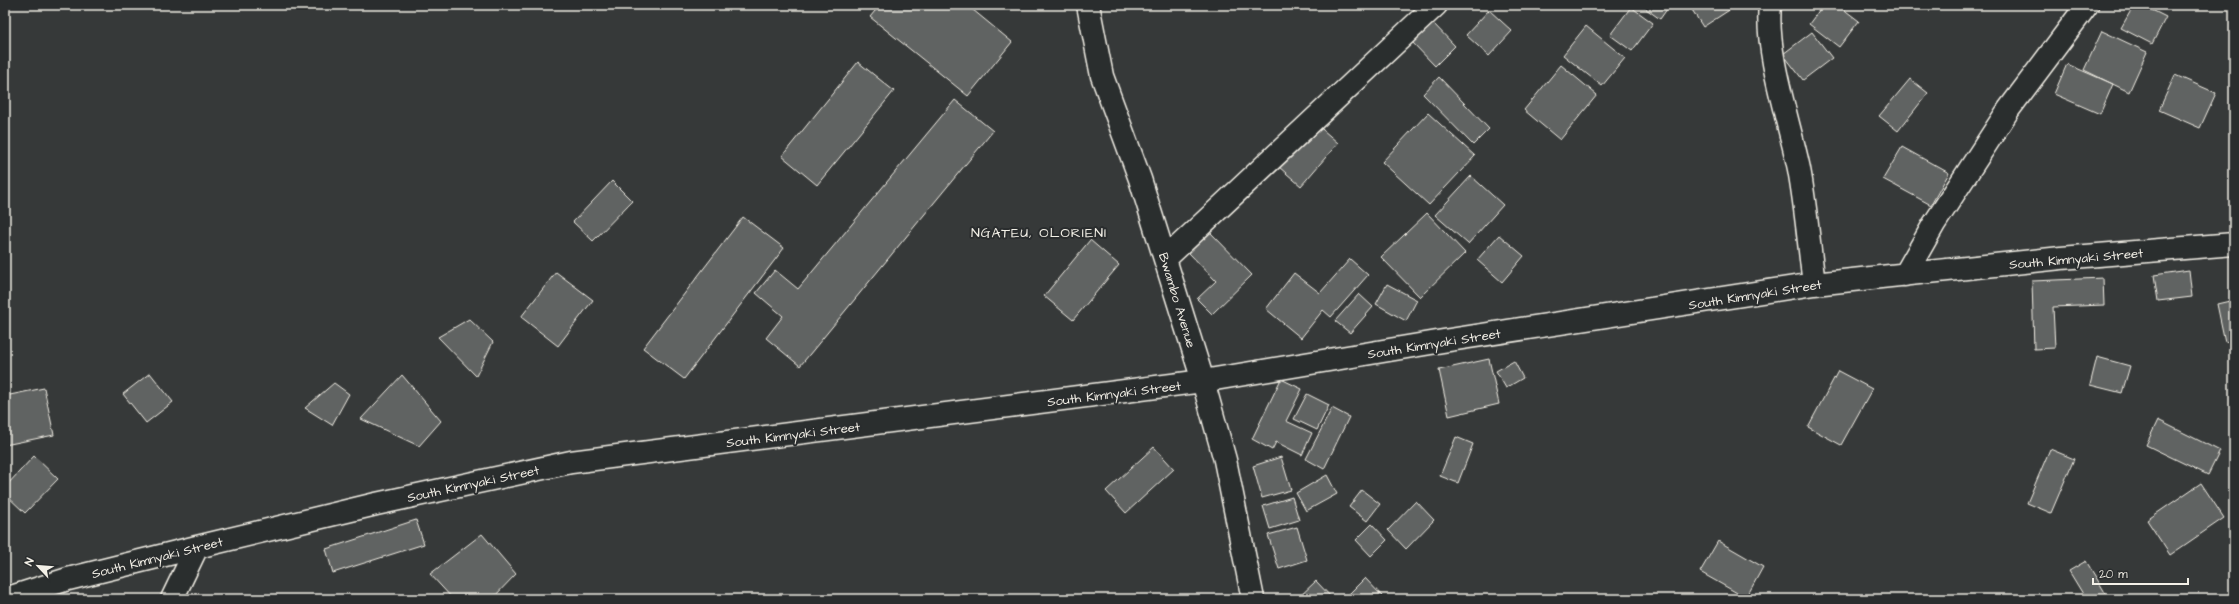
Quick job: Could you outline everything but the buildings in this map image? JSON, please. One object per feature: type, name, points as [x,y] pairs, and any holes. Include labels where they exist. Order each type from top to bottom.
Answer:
[{"type":"street","name":"Bwambo Avenue","points":[[1088,5],[1102,76],[1140,180],[1203,381],[1225,460],[1254,599]]},
{"type":"street","points":[[1166,259],[1436,5]]},
{"type":"street","points":[[1770,5],[1769,17],[1772,43],[1799,170],[1814,284]]},
{"type":"street","points":[[1905,275],[1942,212],[2009,109],[2087,5]]},
{"type":"street","name":"South Kimnyaki Street","points":[[5,599],[68,578],[376,504],[571,462],[1203,381],[1443,341],[1814,284],[2061,258],[2234,244]]},
{"type":"street","points":[[172,599],[197,547]]},
{"type":"district","name":"NGATEU, OLORIENI","points":[[1039,232]]}]
